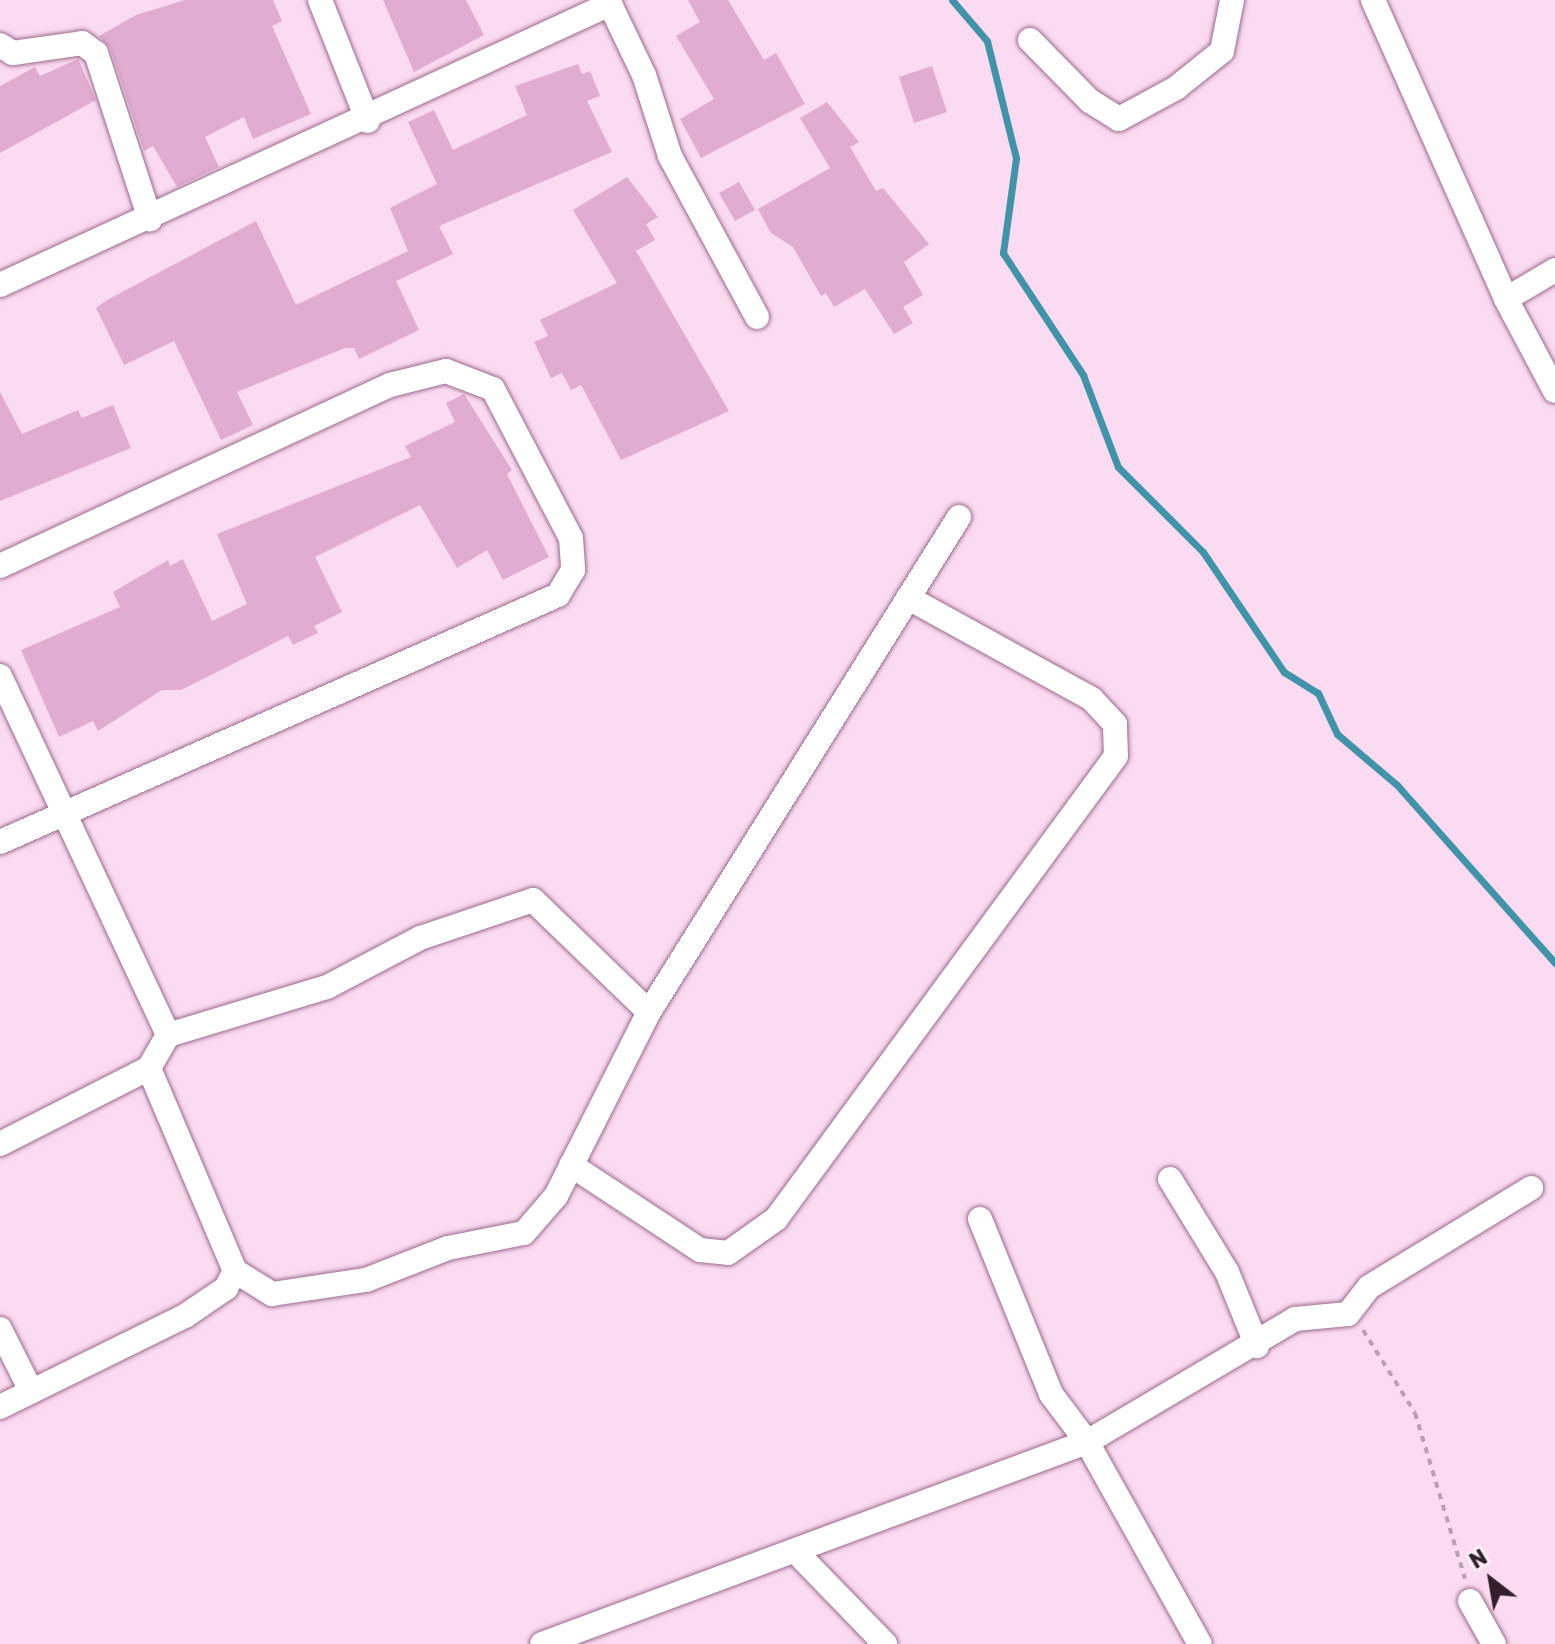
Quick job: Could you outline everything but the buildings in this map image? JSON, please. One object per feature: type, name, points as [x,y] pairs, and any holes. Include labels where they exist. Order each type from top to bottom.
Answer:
[{"type":"street","points":[[320,0],[368,121]]},
{"type":"street","points":[[1030,40],[1090,101],[1119,119],[1176,88],[1222,51],[1232,0]]},
{"type":"street","points":[[1373,0],[1506,299],[1555,391]]},
{"type":"street","points":[[0,285],[368,121],[609,2],[644,75],[670,156],[757,317]]},
{"type":"street","points":[[0,45],[13,53],[82,43],[96,53],[150,219]]},
{"type":"street","points":[[1506,299],[1555,270]]},
{"type":"street","points":[[0,566],[390,385],[446,371],[493,389],[571,538],[573,570],[558,595],[62,811],[0,842]]},
{"type":"street","points":[[149,1068],[235,1271],[272,1294],[366,1280],[448,1248],[507,1241],[538,1218],[571,1165],[649,1012],[959,517]]},
{"type":"street","points":[[571,1165],[700,1250],[728,1253],[776,1219],[1116,756],[1115,724],[1092,699],[908,598]]},
{"type":"street","points":[[0,676],[168,1035]]},
{"type":"street","points":[[0,1144],[149,1068],[168,1035],[327,987],[420,938],[533,900],[649,1012]]},
{"type":"street","points":[[1170,1179],[1227,1272],[1257,1346]]},
{"type":"street","points":[[542,1644],[585,1635],[1087,1442],[1257,1346],[1295,1319],[1348,1314],[1369,1287],[1531,1188]]},
{"type":"street","points":[[980,1219],[1051,1394],[1087,1442],[1200,1644]]},
{"type":"street","points":[[0,1407],[185,1316],[226,1288],[235,1271]]},
{"type":"street","points":[[0,1329],[31,1391]]},
{"type":"street","points":[[796,1552],[885,1644]]},
{"type":"street","points":[[1470,1601],[1494,1644]]},
{"type":"path","points":[[1348,1314],[1415,1413],[1470,1601]]},
{"type":"waterway","points":[[952,0],[987,41],[1016,158],[1003,253],[1083,375],[1118,467],[1203,552],[1284,672],[1318,693],[1337,734],[1397,785],[1555,963]]}]
